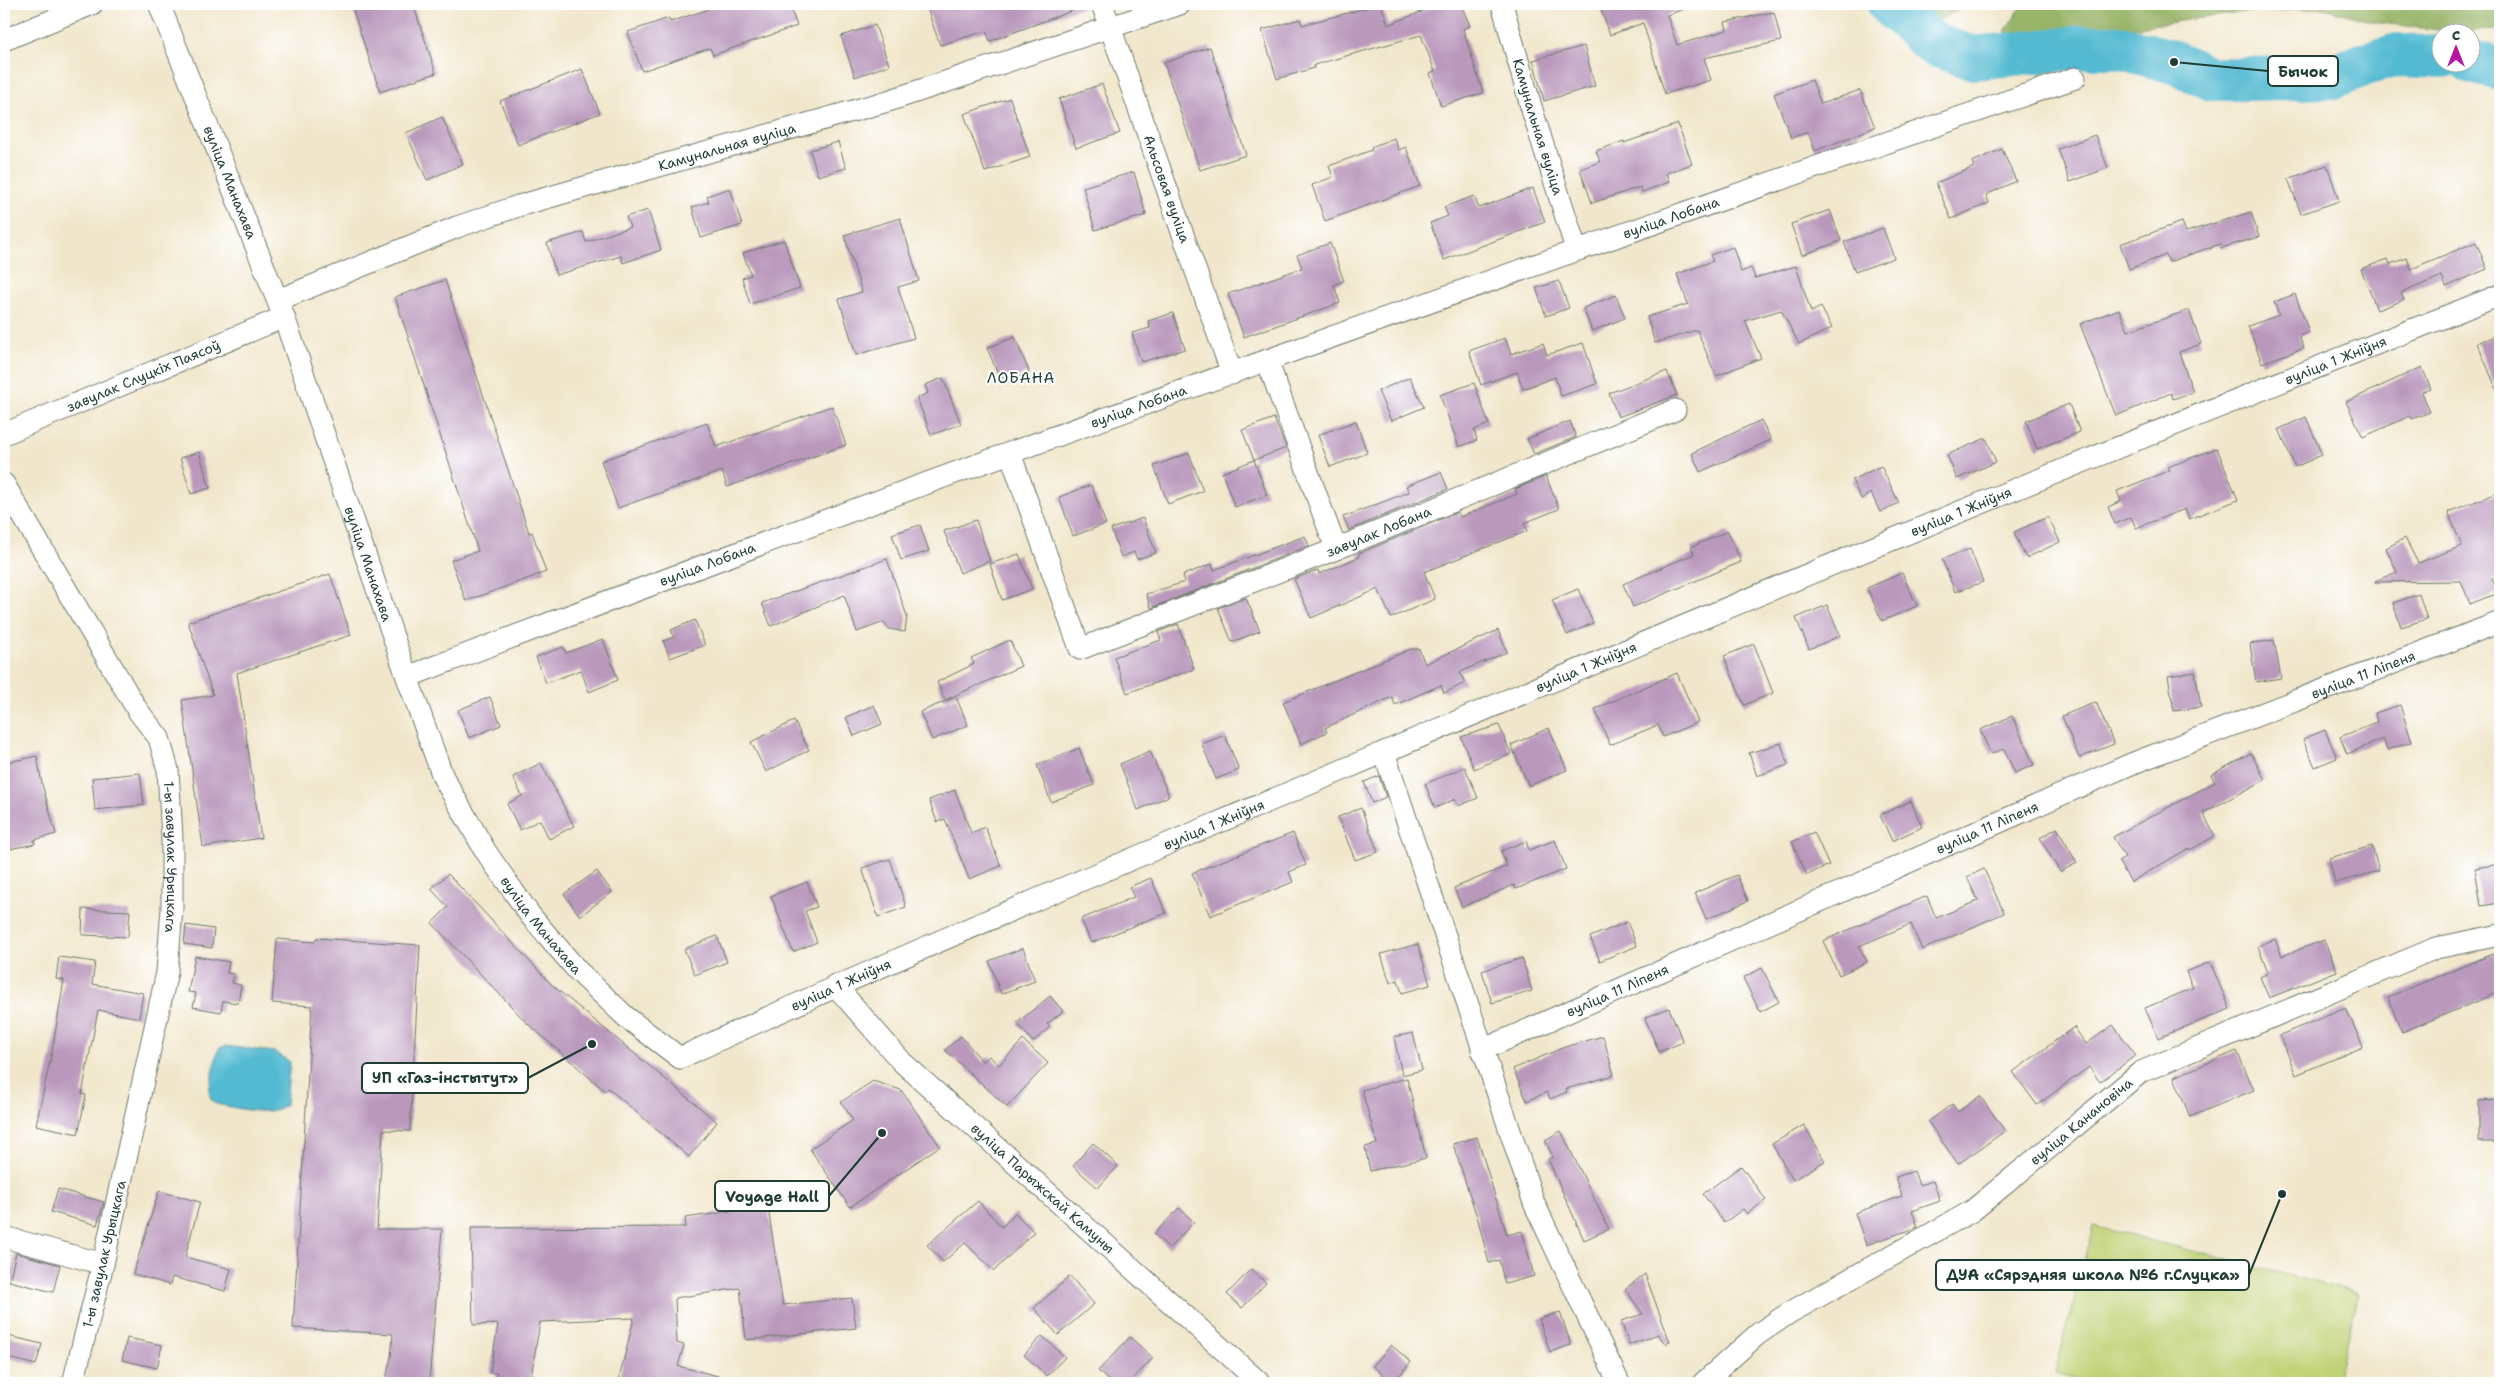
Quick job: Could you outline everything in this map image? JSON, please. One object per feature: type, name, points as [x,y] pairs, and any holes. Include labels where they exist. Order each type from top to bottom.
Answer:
[{"type":"street","points":[[4,40],[92,4]]},
{"type":"street","name":"вуліца Манахава","points":[[158,4],[281,309],[443,777],[486,852],[530,915],[578,970],[626,1017],[680,1058]]},
{"type":"street","name":"Альсовая вуліца","points":[[1102,4],[1232,374]]},
{"type":"street","name":"Камунальная вуліца","points":[[281,309],[457,227],[518,206],[888,101],[1180,4]]},
{"type":"street","name":"Камунальная вуліца","points":[[1502,4],[1532,110],[1576,249]]},
{"type":"street","name":"вуліца Лобана","points":[[407,677],[1010,453],[1576,249],[2075,78]]},
{"type":"street","name":"вуліца 1 Жніўня","points":[[680,1058],[835,985],[1766,590],[2184,419],[2500,295]]},
{"type":"street","name":"завулак Слуцкіх Паясоў","points":[[4,434],[250,329],[281,309]]},
{"type":"street","points":[[1267,360],[1336,549]]},
{"type":"street","name":"завулак Лобана","points":[[1010,453],[1080,649],[1336,549],[1675,410]]},
{"type":"street","name":"1-ы завулак Урыцкага","points":[[4,484],[138,712],[159,738],[168,770],[172,846],[172,909],[167,972],[103,1264],[73,1383]]},
{"type":"street","name":"вуліца 11 Ліпеня","points":[[1482,1050],[2131,764],[2500,622]]},
{"type":"street","points":[[1384,752],[1534,1203],[1619,1383]]},
{"type":"street","name":"вуліца Канановіча","points":[[1703,1383],[1758,1334],[1789,1312],[1972,1211],[2141,1072],[2436,948],[2500,935]]},
{"type":"street","name":"вуліца Парыжскай Камуны","points":[[835,985],[902,1062],[1260,1383]]},
{"type":"street","points":[[4,1237],[103,1264]]},
{"type":"green space","points":[[1907,4],[1969,4],[1941,19],[1914,14]]},
{"type":"green space","points":[[2031,4],[2500,4],[2500,30],[2482,30],[2482,22],[2432,22],[2432,29],[2373,22],[2324,8],[2244,12],[2103,32],[2057,43],[2016,43],[2005,31],[2019,10]]},
{"type":"green space","points":[[2093,1226],[2359,1293],[2336,1383],[2094,1383],[2055,1373]]},
{"type":"water","points":[[225,1046],[275,1052],[290,1062],[286,1103],[280,1108],[272,1110],[253,1111],[216,1104],[211,1100],[209,1091],[217,1053],[219,1048]]},
{"type":"building","points":[[351,4],[413,4],[436,73],[380,92]]},
{"type":"building","points":[[724,4],[789,4],[797,26],[713,55],[710,48],[642,71],[628,32],[669,18],[670,22]]},
{"type":"building","points":[[941,4],[1085,4],[1085,6],[990,41],[986,31],[940,45],[927,8]]},
{"type":"building","points":[[1381,4],[1388,25],[1441,4],[1461,4],[1470,26],[1463,29],[1483,93],[1441,106],[1430,73],[1435,71],[1421,35],[1314,65],[1314,68],[1277,79],[1262,30],[1300,19],[1302,25]]},
{"type":"building","points":[[1599,4],[1690,4],[1690,7],[1667,15],[1677,45],[1727,30],[1725,22],[1774,12],[1781,41],[1704,58],[1711,80],[1665,94],[1643,23],[1610,35]]},
{"type":"building","points":[[875,25],[889,65],[855,77],[841,36]]},
{"type":"building","points":[[1584,46],[1595,86],[1544,101],[1533,60]]},
{"type":"building","points":[[1210,47],[1246,155],[1200,170],[1164,63]]},
{"type":"building","points":[[582,69],[600,113],[518,145],[500,101]]},
{"type":"building","points":[[1812,80],[1821,104],[1860,90],[1875,127],[1815,151],[1808,132],[1791,138],[1774,94]]},
{"type":"building","points":[[1102,84],[1120,133],[1076,148],[1059,99]]},
{"type":"building","points":[[1010,98],[1030,157],[985,172],[964,114]]},
{"type":"building","points":[[442,117],[463,164],[427,180],[406,133]]},
{"type":"building","points":[[1678,124],[1692,164],[1666,173],[1669,182],[1642,192],[1640,187],[1592,203],[1580,169],[1600,162],[1596,151]]},
{"type":"building","points":[[2095,135],[2108,168],[2070,182],[2058,149]]},
{"type":"building","points":[[1394,138],[1399,150],[1406,147],[1420,186],[1325,221],[1312,185],[1333,177],[1329,166],[1372,150],[1371,147]]},
{"type":"building","points":[[838,142],[846,168],[818,176],[810,150]]},
{"type":"building","points":[[2002,149],[2016,181],[1986,195],[1989,203],[1951,219],[1936,183],[1974,167],[1972,162]]},
{"type":"building","points":[[2327,165],[2339,201],[2301,214],[2288,179]]},
{"type":"building","points":[[1134,172],[1146,215],[1095,230],[1083,187]]},
{"type":"building","points":[[730,188],[742,225],[701,238],[692,207],[709,202],[707,196]]},
{"type":"building","points":[[1533,188],[1545,222],[1444,260],[1430,223],[1448,216],[1444,207],[1474,196],[1479,208]]},
{"type":"building","points":[[648,210],[661,250],[623,263],[621,256],[556,275],[547,243],[583,232],[586,242],[630,227],[626,217]]},
{"type":"building","points":[[1830,210],[1841,241],[1802,255],[1791,224]]},
{"type":"building","points":[[2251,212],[2259,237],[2221,248],[2220,244],[2169,262],[2166,255],[2129,269],[2120,244],[2182,222],[2186,232]]},
{"type":"building","points":[[900,218],[919,281],[898,287],[914,338],[856,355],[839,299],[862,292],[844,235]]},
{"type":"building","points":[[1883,228],[1894,258],[1855,272],[1844,242]]},
{"type":"building","points":[[784,240],[800,288],[750,304],[742,278],[751,275],[743,253]]},
{"type":"building","points":[[2476,242],[2487,269],[2446,287],[2442,276],[2401,293],[2404,300],[2377,310],[2361,269],[2388,259],[2390,264],[2407,258],[2411,269]]},
{"type":"building","points":[[1330,243],[1344,281],[1334,285],[1340,303],[1244,337],[1228,294],[1302,268],[1297,255]]},
{"type":"building","points":[[1733,247],[1741,272],[1751,268],[1755,278],[1796,266],[1811,312],[1821,307],[1832,328],[1799,344],[1781,310],[1745,321],[1761,358],[1716,376],[1697,330],[1655,343],[1647,317],[1688,304],[1677,274],[1713,261],[1710,255]]},
{"type":"building","points":[[445,280],[529,533],[532,532],[546,572],[466,601],[451,560],[478,551],[395,297]]},
{"type":"building","points":[[1559,281],[1569,308],[1546,316],[1536,288]]},
{"type":"building","points":[[2295,294],[2309,332],[2299,336],[2304,348],[2262,363],[2248,326],[2279,315],[2274,302]]},
{"type":"building","points":[[1616,295],[1625,318],[1592,331],[1583,308]]},
{"type":"building","points":[[2119,309],[2128,331],[2189,310],[2201,344],[2179,352],[2193,392],[2173,399],[2171,393],[2116,416],[2080,324]]},
{"type":"building","points":[[1173,313],[1185,349],[1141,362],[1132,333],[1150,328],[1148,321]]},
{"type":"building","points":[[2500,334],[2500,397],[2477,343]]},
{"type":"building","points":[[1015,337],[1029,372],[1002,383],[987,348]]},
{"type":"building","points":[[1505,338],[1511,354],[1543,343],[1547,355],[1583,343],[1597,384],[1561,396],[1555,377],[1523,389],[1517,372],[1481,385],[1469,351]]},
{"type":"building","points":[[2422,367],[2431,389],[2422,392],[2430,412],[2412,419],[2410,416],[2363,437],[2346,402]]},
{"type":"building","points":[[1667,371],[1677,395],[1618,417],[1609,393]]},
{"type":"building","points":[[1410,377],[1424,407],[1391,421],[1378,391]]},
{"type":"building","points":[[943,378],[961,424],[931,435],[917,398],[928,393],[925,385]]},
{"type":"building","points":[[1474,383],[1489,424],[1474,430],[1477,440],[1459,447],[1440,395]]},
{"type":"building","points":[[2069,404],[2080,432],[2037,449],[2026,421]]},
{"type":"building","points":[[832,406],[846,445],[727,487],[722,471],[618,508],[601,461],[707,423],[716,447]]},
{"type":"building","points":[[2306,417],[2322,455],[2295,467],[2279,429]]},
{"type":"building","points":[[1274,418],[1286,448],[1254,460],[1242,430]]},
{"type":"building","points":[[1761,420],[1771,440],[1700,472],[1692,453]]},
{"type":"building","points":[[1356,421],[1367,453],[1330,467],[1318,435]]},
{"type":"building","points":[[1570,421],[1576,437],[1534,454],[1527,439]]},
{"type":"building","points":[[1986,438],[1996,462],[1957,479],[1947,455]]},
{"type":"building","points":[[2217,448],[2238,500],[2189,519],[2185,509],[2136,528],[2131,517],[2115,524],[2108,507],[2121,501],[2117,491],[2170,470],[2168,467]]},
{"type":"building","points":[[199,452],[210,488],[191,494],[180,458]]},
{"type":"building","points":[[1189,453],[1203,491],[1168,504],[1154,466]]},
{"type":"building","points":[[1254,460],[1267,495],[1235,507],[1222,473]]},
{"type":"building","points":[[1881,466],[1899,503],[1880,512],[1871,493],[1861,499],[1852,480]]},
{"type":"building","points":[[1441,472],[1448,489],[1349,530],[1343,517],[1409,492],[1406,486]]},
{"type":"building","points":[[1546,476],[1559,509],[1524,523],[1527,531],[1424,572],[1435,599],[1391,618],[1378,589],[1311,618],[1294,579],[1318,570],[1319,574],[1359,557],[1358,554],[1458,512],[1460,517],[1517,494],[1515,489]]},
{"type":"building","points":[[1091,485],[1106,524],[1073,536],[1059,497]]},
{"type":"building","points":[[2500,492],[2500,577],[2492,579],[2498,593],[2470,604],[2461,581],[2375,582],[2397,572],[2386,548],[2405,538],[2418,563],[2462,546],[2448,512]]},
{"type":"building","points":[[2048,517],[2060,542],[2026,558],[2014,532]]},
{"type":"building","points":[[1143,518],[1156,553],[1137,559],[1134,552],[1121,557],[1111,529]]},
{"type":"building","points":[[976,520],[990,561],[960,573],[944,531]]},
{"type":"building","points":[[920,525],[929,551],[901,560],[892,534]]},
{"type":"building","points":[[1728,531],[1741,562],[1633,607],[1623,584],[1694,554],[1691,547]]},
{"type":"building","points":[[1305,536],[1309,546],[1151,608],[1146,594],[1185,582],[1183,575],[1212,564],[1214,570]]},
{"type":"building","points":[[1970,549],[1983,582],[1955,592],[1942,559]]},
{"type":"building","points":[[1019,554],[1032,589],[1002,600],[990,564]]},
{"type":"building","points":[[887,559],[907,616],[905,632],[889,629],[884,622],[857,632],[844,595],[771,626],[762,603]]},
{"type":"building","points":[[1902,573],[1917,606],[1882,621],[1867,588]]},
{"type":"building","points":[[330,574],[351,635],[237,673],[261,838],[203,847],[182,700],[213,695],[188,622]]},
{"type":"building","points":[[1578,589],[1593,623],[1567,635],[1552,600]]},
{"type":"building","points":[[2419,594],[2427,619],[2401,627],[2393,603]]},
{"type":"building","points":[[1246,598],[1260,631],[1232,642],[1218,608]]},
{"type":"building","points":[[1827,605],[1840,636],[1809,649],[1796,618]]},
{"type":"building","points":[[695,620],[705,645],[670,658],[663,641],[674,637],[671,630]]},
{"type":"building","points":[[1178,624],[1194,669],[1127,693],[1114,657],[1161,640],[1158,632]]},
{"type":"building","points":[[1498,630],[1507,652],[1460,672],[1465,683],[1444,693],[1441,685],[1395,705],[1392,697],[1325,728],[1327,732],[1301,744],[1283,702],[1411,649],[1419,649],[1425,664]]},
{"type":"building","points":[[603,639],[618,680],[589,692],[581,670],[546,683],[536,657],[563,647],[566,653]]},
{"type":"building","points":[[1010,640],[1021,666],[945,700],[937,682],[974,664],[971,658]]},
{"type":"building","points":[[2274,640],[2281,678],[2256,682],[2250,644]]},
{"type":"building","points":[[1754,644],[1773,693],[1744,705],[1724,656]]},
{"type":"building","points":[[2195,672],[2201,707],[2174,711],[2168,676]]},
{"type":"building","points":[[1677,673],[1698,722],[1663,737],[1658,725],[1610,745],[1595,709]]},
{"type":"building","points":[[490,697],[501,725],[469,738],[458,710]]},
{"type":"building","points":[[956,697],[968,725],[932,740],[920,712]]},
{"type":"building","points":[[2096,702],[2114,744],[2079,758],[2062,716]]},
{"type":"building","points":[[874,705],[882,724],[854,736],[846,717]]},
{"type":"building","points":[[2400,705],[2412,742],[2387,750],[2383,739],[2347,754],[2340,737],[2377,722],[2375,713]]},
{"type":"building","points":[[2012,716],[2034,765],[2015,773],[2004,749],[1991,754],[1980,730]]},
{"type":"building","points":[[794,721],[809,750],[766,772],[751,742]]},
{"type":"building","points":[[1499,725],[1511,754],[1474,769],[1461,737]]},
{"type":"building","points":[[1549,728],[1567,770],[1529,786],[1511,745]]},
{"type":"building","points":[[2325,730],[2337,758],[2315,767],[2303,739]]},
{"type":"building","points":[[1225,735],[1239,770],[1216,779],[1202,744]]},
{"type":"building","points":[[1781,743],[1788,765],[1757,776],[1749,753]]},
{"type":"building","points":[[1079,748],[1094,785],[1051,802],[1037,765]]},
{"type":"building","points":[[1150,751],[1169,796],[1138,810],[1120,764]]},
{"type":"building","points":[[2251,753],[2265,780],[2203,813],[2215,836],[2190,850],[2189,848],[2131,882],[2118,861],[2125,857],[2113,837],[2215,782],[2211,775]]},
{"type":"building","points":[[37,756],[42,784],[56,834],[34,840],[35,844],[4,850],[4,816],[8,816],[4,798],[4,763]]},
{"type":"building","points":[[541,763],[574,826],[549,839],[540,820],[520,830],[507,804],[522,796],[513,777]]},
{"type":"building","points":[[1465,767],[1478,798],[1458,806],[1455,799],[1435,808],[1425,784]]},
{"type":"building","points":[[140,773],[144,805],[95,810],[92,778]]},
{"type":"building","points":[[1379,776],[1386,797],[1372,803],[1364,782]]},
{"type":"building","points":[[955,790],[971,833],[985,827],[1001,866],[969,879],[945,819],[937,822],[929,800]]},
{"type":"building","points":[[1911,801],[1922,827],[1892,841],[1880,815]]},
{"type":"building","points":[[1361,808],[1378,852],[1355,860],[1338,817]]},
{"type":"building","points":[[2057,828],[2077,863],[2060,872],[2040,838]]},
{"type":"building","points":[[1814,832],[1829,865],[1807,875],[1792,842]]},
{"type":"building","points":[[1293,833],[1306,865],[1289,872],[1293,882],[1210,916],[1192,873]]},
{"type":"building","points":[[1555,840],[1566,869],[1516,889],[1514,885],[1462,907],[1454,888],[1507,866],[1501,851],[1526,841],[1529,850]]},
{"type":"building","points":[[2372,846],[2379,871],[2335,883],[2329,858]]},
{"type":"building","points":[[890,859],[906,907],[878,917],[862,868]]},
{"type":"building","points":[[2500,864],[2500,903],[2481,906],[2475,868]]},
{"type":"building","points":[[1984,869],[2004,913],[1922,950],[1911,924],[1859,946],[1867,962],[1839,975],[1823,941],[1927,896],[1936,918],[1978,901],[1967,877]]},
{"type":"building","points":[[597,871],[612,892],[580,916],[564,894]]},
{"type":"building","points":[[448,874],[552,985],[717,1122],[689,1157],[608,1088],[605,1091],[527,1023],[432,923],[448,907],[431,889]]},
{"type":"building","points":[[1737,875],[1748,901],[1706,919],[1695,893]]},
{"type":"building","points":[[1151,878],[1166,913],[1091,943],[1081,919],[1134,897],[1129,887]]},
{"type":"building","points":[[807,882],[817,907],[805,911],[817,942],[793,952],[771,896]]},
{"type":"building","points":[[83,909],[130,911],[128,937],[82,935]]},
{"type":"building","points":[[1627,922],[1637,946],[1600,961],[1590,937]]},
{"type":"building","points":[[186,925],[214,929],[212,948],[184,944]]},
{"type":"building","points":[[717,936],[727,962],[695,975],[684,949]]},
{"type":"building","points":[[316,938],[420,945],[410,1131],[383,1130],[377,1229],[442,1229],[429,1383],[385,1383],[391,1357],[393,1334],[293,1328],[312,1006],[272,1003],[277,939],[315,942]]},
{"type":"building","points":[[2275,939],[2282,956],[2324,940],[2337,971],[2269,998],[2260,977],[2268,973],[2258,946]]},
{"type":"building","points":[[1418,944],[1430,985],[1402,993],[1398,980],[1390,983],[1381,954]]},
{"type":"building","points":[[1023,948],[1035,981],[1001,994],[989,961]]},
{"type":"building","points":[[2493,954],[2500,972],[2500,992],[2402,1032],[2388,997]]},
{"type":"building","points":[[195,956],[229,962],[227,973],[234,974],[232,983],[241,985],[238,1003],[223,1001],[221,1012],[193,1007],[196,993],[188,992]]},
{"type":"building","points":[[59,957],[95,962],[92,984],[143,993],[139,1018],[98,1010],[82,1094],[86,1095],[78,1134],[36,1125],[52,1052],[64,980],[56,979]]},
{"type":"building","points":[[1522,958],[1532,991],[1492,1003],[1482,971]]},
{"type":"building","points":[[2210,962],[2230,1009],[2158,1038],[2145,1008],[2193,988],[2186,972]]},
{"type":"building","points":[[1762,968],[1779,1002],[1760,1012],[1743,978]]},
{"type":"building","points":[[1050,996],[1063,1011],[1047,1024],[1050,1027],[1033,1042],[1017,1023]]},
{"type":"building","points":[[1669,1008],[1683,1042],[1659,1052],[1645,1018]]},
{"type":"building","points":[[2346,1008],[2363,1047],[2296,1075],[2280,1035]]},
{"type":"building","points":[[2113,1025],[2136,1055],[2100,1082],[2089,1067],[2037,1105],[2013,1072],[2074,1027],[2086,1044]]},
{"type":"building","points":[[1413,1033],[1422,1070],[1402,1075],[1394,1037]]},
{"type":"building","points":[[961,1036],[983,1062],[989,1056],[999,1065],[1023,1040],[1048,1063],[1007,1107],[945,1050]]},
{"type":"building","points":[[1603,1036],[1614,1075],[1566,1089],[1567,1092],[1550,1099],[1547,1092],[1527,1101],[1513,1069],[1562,1048]]},
{"type":"building","points":[[2237,1051],[2254,1090],[2190,1117],[2174,1077]]},
{"type":"building","points":[[1407,1078],[1426,1158],[1370,1171],[1365,1147],[1377,1144],[1362,1090]]},
{"type":"building","points":[[873,1081],[901,1090],[940,1146],[850,1207],[810,1149],[853,1120],[841,1102]]},
{"type":"building","points":[[1980,1096],[2005,1131],[1958,1164],[1928,1122],[1952,1104],[1958,1112]]},
{"type":"building","points":[[2500,1100],[2500,1142],[2479,1142],[2479,1101]]},
{"type":"building","points":[[1804,1125],[1825,1161],[1793,1180],[1772,1144]]},
{"type":"building","points":[[1561,1131],[1609,1229],[1584,1240],[1548,1159],[1553,1157],[1545,1140]]},
{"type":"building","points":[[1477,1137],[1507,1235],[1522,1231],[1534,1276],[1505,1284],[1499,1260],[1489,1263],[1478,1220],[1453,1144]]},
{"type":"building","points":[[1093,1143],[1118,1166],[1098,1188],[1073,1166]]},
{"type":"building","points":[[1741,1166],[1766,1200],[1747,1214],[1743,1209],[1724,1223],[1703,1194]]},
{"type":"building","points":[[1914,1171],[1919,1185],[1933,1181],[1940,1201],[1912,1211],[1918,1227],[1866,1245],[1855,1213],[1902,1196],[1896,1177]]},
{"type":"building","points":[[58,1189],[104,1202],[97,1225],[51,1212]]},
{"type":"building","points":[[159,1191],[200,1202],[185,1257],[231,1269],[225,1291],[172,1277],[170,1285],[133,1274]]},
{"type":"building","points":[[766,1195],[783,1305],[852,1298],[856,1328],[746,1340],[740,1288],[675,1298],[677,1343],[684,1345],[678,1366],[718,1376],[717,1383],[618,1383],[634,1318],[540,1322],[530,1383],[494,1383],[497,1373],[490,1373],[498,1324],[473,1325],[471,1228],[686,1227],[685,1218],[733,1211],[731,1200]]},
{"type":"building","points":[[978,1201],[1002,1227],[1015,1213],[1034,1232],[994,1271],[965,1243],[943,1262],[927,1245]]},
{"type":"building","points":[[1179,1208],[1194,1222],[1169,1248],[1154,1234]]},
{"type":"building","points":[[16,1253],[60,1265],[53,1292],[9,1281]]},
{"type":"building","points":[[1251,1269],[1266,1283],[1242,1308],[1227,1294]]},
{"type":"building","points":[[1645,1274],[1670,1342],[1665,1344],[1658,1334],[1629,1345],[1621,1321],[1643,1314],[1625,1289]]},
{"type":"building","points":[[1070,1276],[1094,1304],[1058,1335],[1034,1308]]},
{"type":"building","points":[[1560,1312],[1571,1345],[1550,1352],[1539,1319]]},
{"type":"building","points":[[4,1335],[42,1344],[36,1365],[4,1357]]},
{"type":"building","points":[[1042,1336],[1065,1357],[1047,1376],[1024,1355]]},
{"type":"building","points":[[1130,1337],[1153,1358],[1129,1383],[1111,1383],[1098,1371]]},
{"type":"building","points":[[127,1338],[162,1345],[157,1368],[122,1360]]},
{"type":"building","points":[[1391,1345],[1411,1362],[1393,1383],[1373,1366]]},
{"type":"waterway","points":[[1889,4],[1934,45],[1974,58],[2084,47],[2119,47],[2174,62],[2212,79],[2256,79],[2333,77],[2365,64],[2398,55],[2432,57]]},
{"type":"waterway","points":[[2482,64],[2500,69]]},
{"type":"place","name":"Бычок","points":[[2174,62]]},
{"type":"place","name":"УП «Газ-інстытут»","points":[[592,1044]]},
{"type":"place","name":"Voyage Hall","points":[[882,1133]]},
{"type":"place","name":"ДУА «Сярэдняя школа №6 г.Слуцка»","points":[[2282,1194]]},
{"type":"district","name":"ЛОБАНА","points":[[1021,378]]}]
